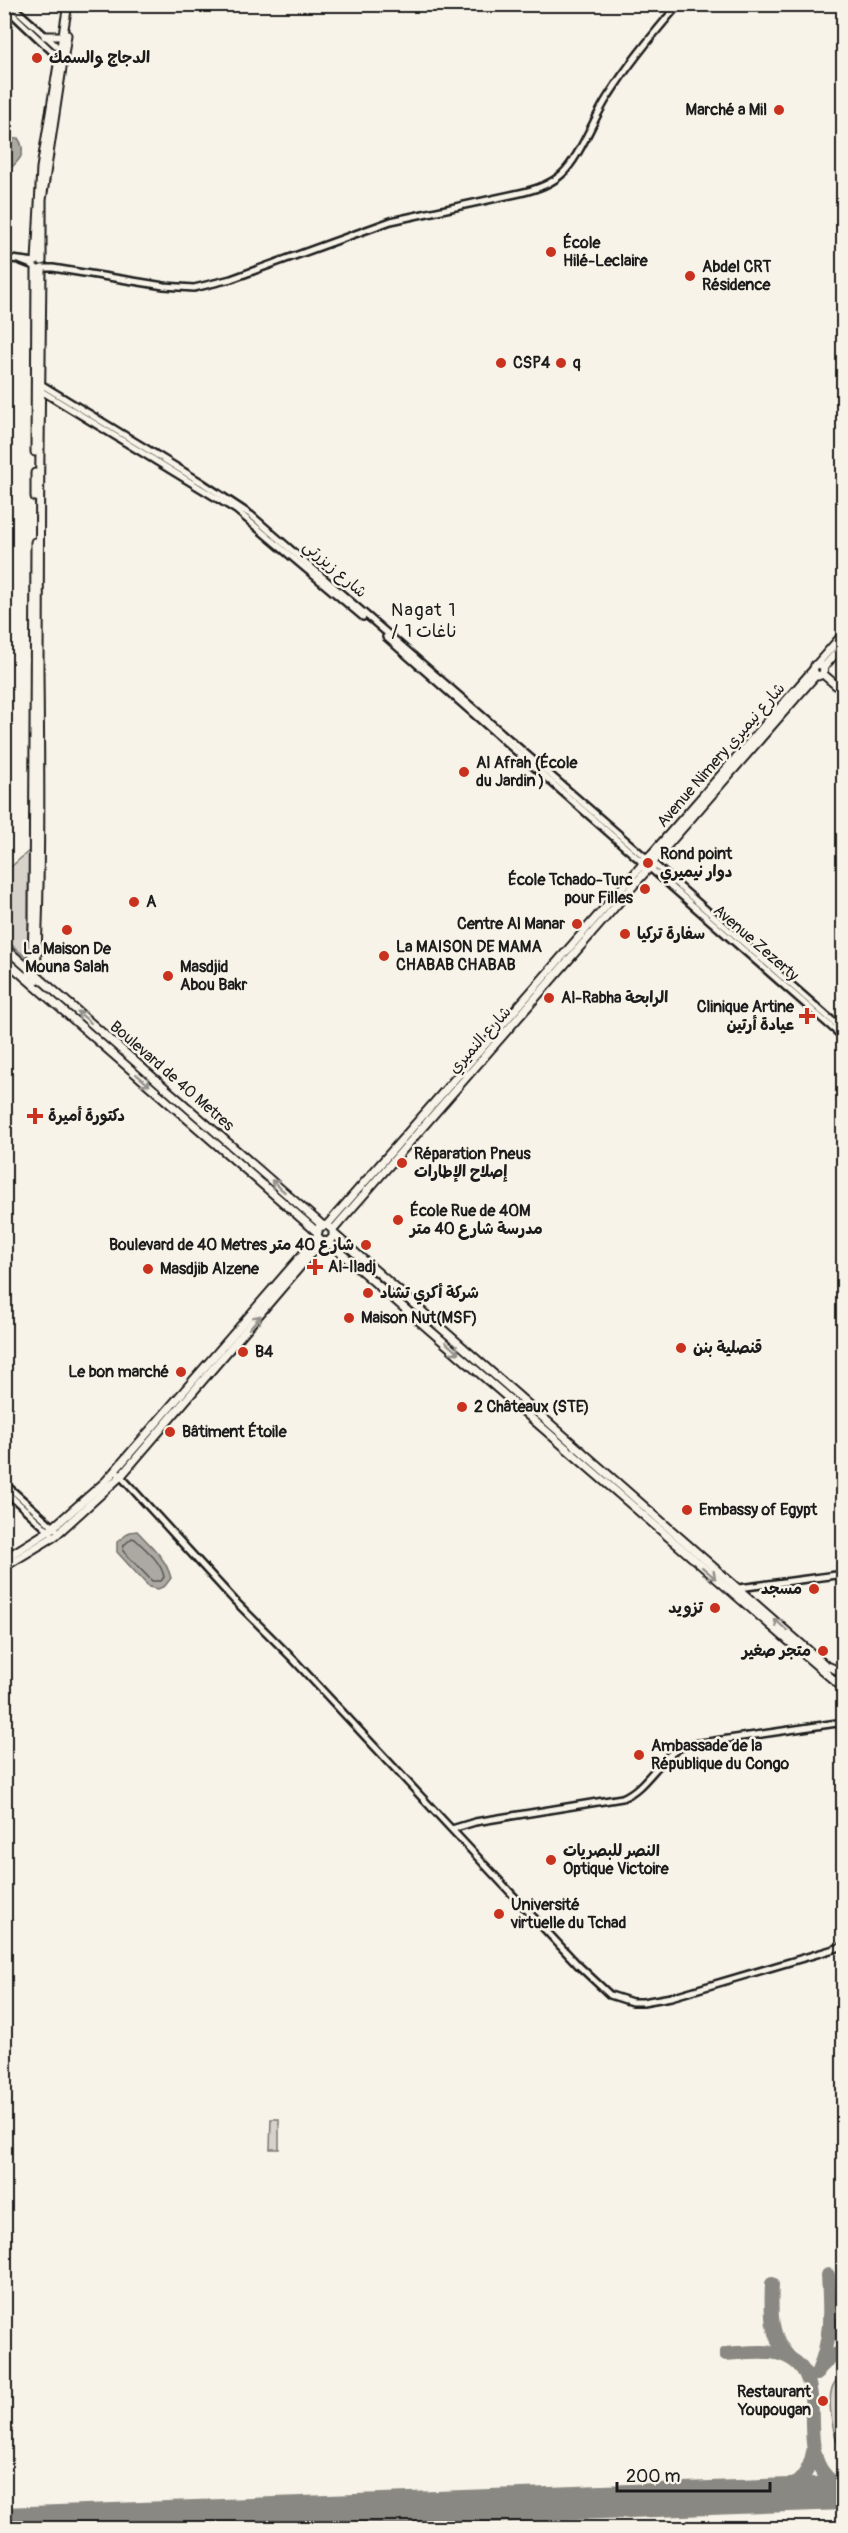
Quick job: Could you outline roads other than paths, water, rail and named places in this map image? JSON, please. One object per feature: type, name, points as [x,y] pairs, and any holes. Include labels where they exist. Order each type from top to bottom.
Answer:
[{"type":"main road","points":[[62,56],[63,36],[70,4]]},
{"type":"main road","points":[[31,982],[36,975],[40,791],[39,265],[41,168],[70,4]]},
{"type":"main road","points":[[45,36],[63,36]]},
{"type":"main road","points":[[31,982],[39,386]]},
{"type":"main road","name":"Avenue Nimery شارع نيميري","points":[[818,670],[843,633]]},
{"type":"main road","name":"Avenue Nimery شارع نيميري","points":[[648,863],[843,644]]},
{"type":"main road","points":[[818,670],[843,692]]},
{"type":"main road","name":"شارع النميري","points":[[329,1229],[648,863]]},
{"type":"main road","name":"Boulevard de 40 Metres","points":[[4,947],[329,1229]]},
{"type":"main road","name":"Boulevard de 40 Metres","points":[[4,959],[321,1238]]},
{"type":"main road","points":[[321,1238],[329,1229]]},
{"type":"main road","points":[[4,1567],[54,1532],[118,1473],[329,1229]]},
{"type":"main road","points":[[329,1229],[843,1689]]},
{"type":"main road","points":[[321,1238],[736,1591],[825,1665],[843,1673]]},
{"type":"main road","points":[[4,1559],[54,1532]]},
{"type":"street","points":[[10,4],[45,36],[62,56]]},
{"type":"street","points":[[4,258],[164,286],[194,288],[231,279],[391,221],[539,187],[562,174],[570,164],[609,95],[641,50],[679,4]]},
{"type":"street","points":[[4,6],[62,56]]},
{"type":"street","name":"شارع زيزرتي","points":[[39,386],[251,515],[648,863]]},
{"type":"street","name":"Avenue Zezerty","points":[[648,863],[843,1031]]},
{"type":"street","name":"Avenue Zezerty","points":[[648,863],[843,1038]]},
{"type":"street","points":[[118,1473],[235,1601],[293,1659],[602,1989],[620,1999],[643,2002],[671,1997],[843,1946]]},
{"type":"street","points":[[4,1483],[54,1532]]},
{"type":"street","points":[[4,1490],[54,1532]]},
{"type":"street","points":[[736,1591],[843,1574]]},
{"type":"street","points":[[452,1829],[475,1822],[622,1798],[635,1791],[668,1756],[687,1745],[843,1722]]},
{"type":"water","points":[[18,138],[22,153],[17,162],[5,173],[5,141]]},
{"type":"water","points":[[137,1531],[166,1564],[171,1578],[165,1586],[158,1589],[149,1587],[117,1552],[117,1542],[130,1532]]},
{"type":"place","name":"الدجاج والسمك","points":[[37,58]]},
{"type":"place","name":"Marché a Mil","points":[[779,110]]},
{"type":"place","name":"École Hilé-Leclaire","points":[[551,252]]},
{"type":"place","name":"Abdel CRT Résidence","points":[[690,276]]},
{"type":"place","name":"CSP4","points":[[501,363]]},
{"type":"place","name":"q","points":[[561,363]]},
{"type":"place","name":"Al Afrah (École du Jardin )","points":[[464,772]]},
{"type":"place","name":"Rond point دوار نيميري","points":[[648,863]]},
{"type":"place","name":"École Tchado-Turc pour Filles","points":[[645,889]]},
{"type":"place","name":"A","points":[[134,902]]},
{"type":"place","name":"Centre Al Manar","points":[[577,924]]},
{"type":"place","name":"La Maison De Mouna Salah","points":[[67,930]]},
{"type":"place","name":"سفارة تركيا","points":[[625,934]]},
{"type":"place","name":"La MAISON DE MAMA CHABAB CHABAB","points":[[384,956]]},
{"type":"place","name":"Masdjid Abou Bakr","points":[[168,976]]},
{"type":"place","name":"Al-Rabha الرابحة","points":[[549,998]]},
{"type":"place","name":"Clinique Artine عيادة أرتين","points":[[807,1016]]},
{"type":"place","name":"دكتورة أميرة","points":[[35,1116]]},
{"type":"place","name":"Réparation Pneus إصلاح الإطارات","points":[[402,1163]]},
{"type":"place","name":"École Rue de 40M مدرسة شارع 40 متر","points":[[398,1220]]},
{"type":"place","name":"Boulevard de 40 Metres شارع 40 متر","points":[[366,1245]]},
{"type":"place","name":"Al-Iladj","points":[[315,1267]]},
{"type":"place","name":"Masdjib Alzene","points":[[148,1269]]},
{"type":"place","name":"شركة أكري تشاد","points":[[368,1293]]},
{"type":"place","name":"Maison Nut(MSF)","points":[[349,1318]]},
{"type":"place","name":"قنصلية بنن","points":[[681,1348]]},
{"type":"place","name":"B4","points":[[243,1352]]},
{"type":"place","name":"Le bon marché","points":[[181,1372]]},
{"type":"place","name":"2 Châteaux (STE)","points":[[462,1407]]},
{"type":"place","name":"Bâtiment Étoile","points":[[170,1432]]},
{"type":"place","name":"Embassy of Egypt","points":[[687,1510]]},
{"type":"place","name":"مسجد","points":[[814,1589]]},
{"type":"place","name":"تزويد","points":[[715,1608]]},
{"type":"place","name":"متجر صغير","points":[[823,1651]]},
{"type":"place","name":"Ambassade de la République du Congo","points":[[639,1755]]},
{"type":"place","name":"النصر للبصريات Optique Victoire","points":[[551,1860]]},
{"type":"place","name":"Université virtuelle du Tchad","points":[[499,1914]]},
{"type":"place","name":"Restaurant Youpougan","points":[[823,2401]]},
{"type":"district","name":"Nagat 1 / ناغات 1","points":[[424,620]]}]
